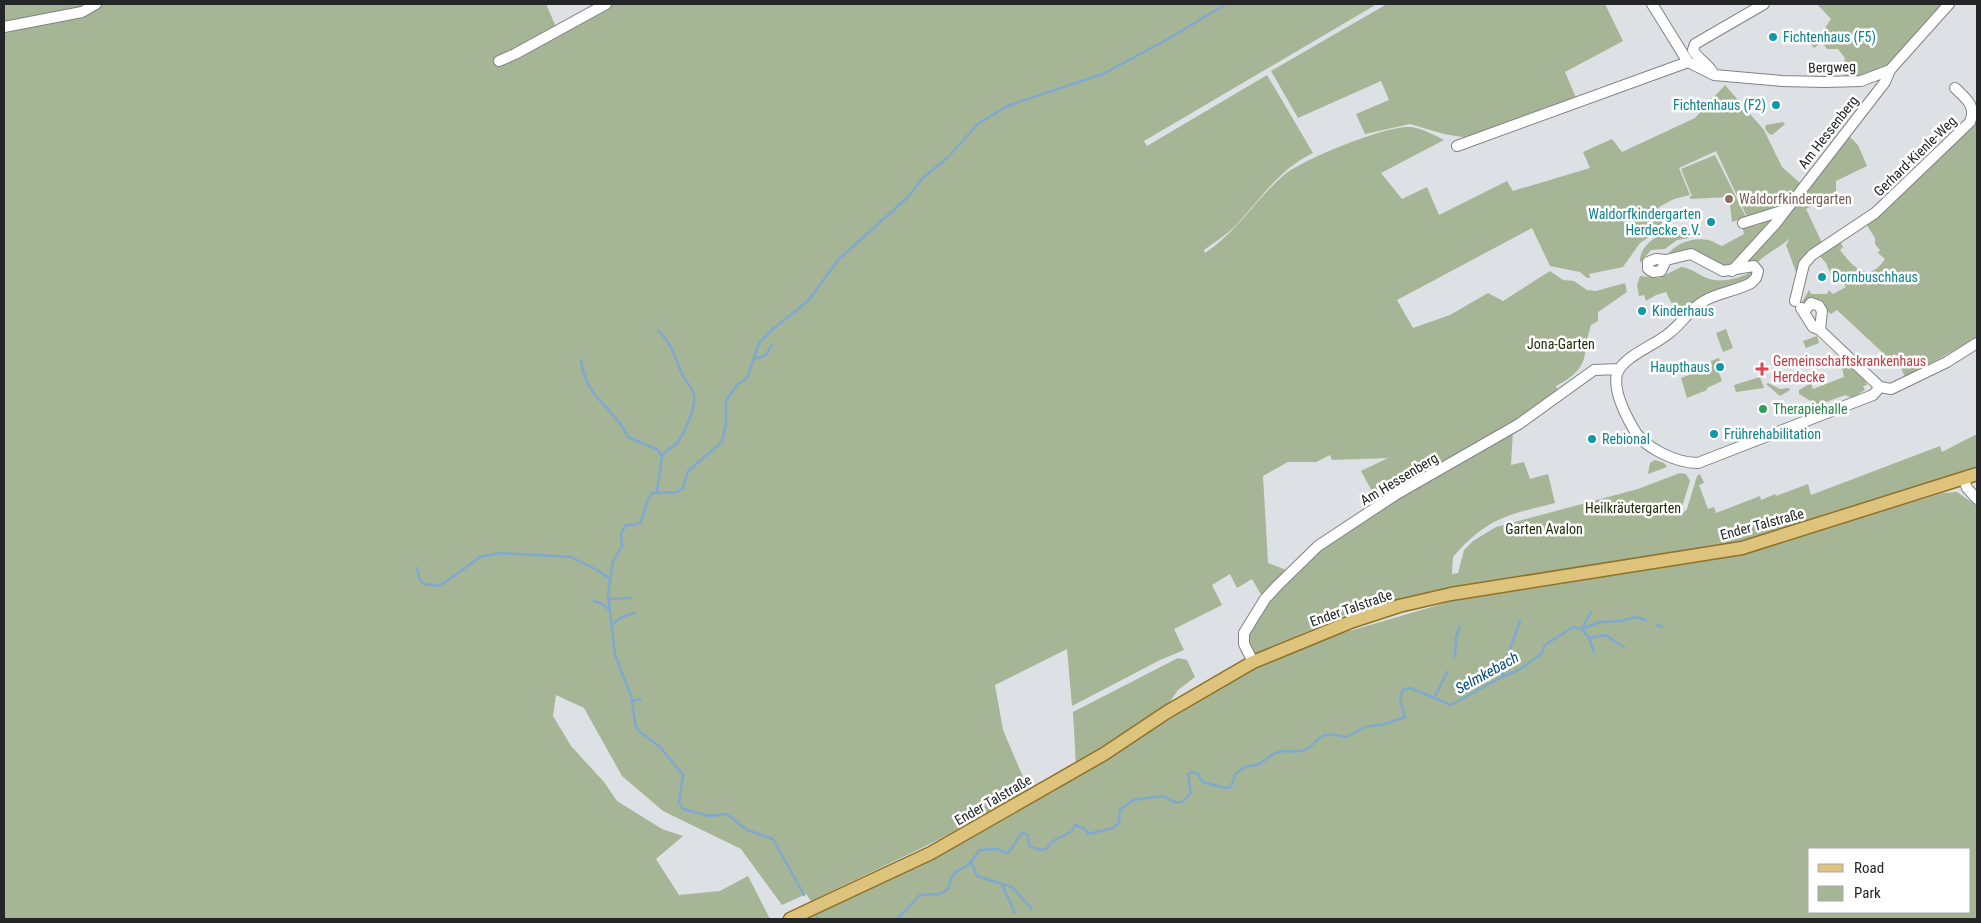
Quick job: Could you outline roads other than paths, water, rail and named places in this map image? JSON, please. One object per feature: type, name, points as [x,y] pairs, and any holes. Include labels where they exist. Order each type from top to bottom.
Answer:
[{"type":"main road","name":"Ender Talstraße","points":[[790,919],[932,853],[1104,754],[1167,712],[1253,662],[1353,621],[1399,606],[1451,594],[1742,548],[1964,480],[1977,474]]},
{"type":"street","points":[[4,27],[82,12],[96,4]]},
{"type":"street","points":[[499,61],[606,4]]},
{"type":"street","points":[[1458,146],[1688,62],[1652,4]]},
{"type":"street","points":[[1714,75],[1709,64],[1699,60],[1693,50],[1695,44],[1764,4]]},
{"type":"street","name":"Bergweg","points":[[1688,62],[1714,75],[1793,82],[1847,82],[1872,78],[1890,70],[1949,4]]},
{"type":"street","name":"Am Hessenberg","points":[[1732,270],[1785,210],[1885,82],[1890,70]]},
{"type":"street","name":"Gerhard-Kienle-Weg","points":[[1795,301],[1804,264],[1812,255],[1875,213],[1970,122],[1974,114],[1972,106],[1955,88]]},
{"type":"street","points":[[1743,223],[1785,210]]},
{"type":"street","points":[[1666,260],[1692,254],[1721,270],[1754,266],[1758,271],[1756,278],[1751,283],[1706,300],[1689,310],[1668,334],[1624,363],[1620,369],[1618,387],[1623,406],[1636,434],[1651,446],[1687,463],[1698,464],[1873,395],[1880,387]]},
{"type":"street","points":[[1804,292],[1795,301],[1813,327],[1819,327],[1880,387],[1891,389],[1947,362],[1977,343]]},
{"type":"street","points":[[1804,312],[1808,304],[1817,304],[1822,311],[1819,327]]},
{"type":"street","name":"Am Hessenberg","points":[[1253,662],[1244,644],[1244,633],[1265,599],[1318,546],[1395,495],[1519,424],[1594,370],[1620,369]]},
{"type":"street","points":[[1964,480],[1967,488],[1977,499]]},
{"type":"waterway","points":[[804,895],[773,839],[747,830],[727,814],[709,816],[683,809],[679,802],[683,775],[660,747],[636,727],[631,696],[615,655],[608,593],[613,561],[622,546],[621,533],[626,525],[635,525],[641,522],[648,499],[652,493],[677,492],[683,488],[688,471],[722,442],[726,423],[726,401],[737,385],[747,378],[759,343],[774,328],[808,301],[839,259],[908,197],[922,179],[949,156],[978,124],[1007,106],[1103,74],[1168,39],[1226,4]]},
{"type":"waterway","points":[[658,330],[670,345],[683,377],[694,394],[694,405],[683,434],[676,444],[662,457]]},
{"type":"waterway","points":[[754,359],[766,355],[772,344]]},
{"type":"waterway","points":[[581,360],[588,384],[594,394],[615,417],[628,437],[658,450],[662,457],[657,491]]},
{"type":"waterway","points":[[417,568],[419,578],[424,584],[440,586],[480,557],[500,553],[571,557],[599,571],[610,579]]},
{"type":"waterway","points":[[609,599],[631,598]]},
{"type":"waterway","points":[[594,601],[601,603],[608,609]]},
{"type":"waterway","points":[[1591,612],[1582,629],[1589,638],[1605,635],[1624,647]]},
{"type":"waterway","points":[[612,625],[622,617],[634,613]]},
{"type":"waterway","name":"Selmkebach","points":[[897,919],[920,895],[940,894],[948,889],[952,876],[968,865],[980,850],[997,849],[1006,853],[1010,851],[1023,833],[1028,835],[1029,846],[1041,850],[1046,849],[1053,841],[1072,831],[1075,825],[1084,828],[1088,834],[1113,828],[1119,823],[1120,810],[1133,800],[1162,796],[1177,803],[1183,801],[1191,793],[1188,774],[1192,772],[1198,774],[1202,782],[1225,788],[1231,787],[1235,774],[1247,766],[1256,765],[1278,752],[1301,751],[1308,749],[1322,736],[1335,735],[1346,737],[1365,727],[1385,724],[1405,717],[1400,699],[1403,690],[1410,688],[1451,705],[1504,676],[1519,670],[1541,654],[1545,645],[1573,627],[1582,629],[1600,622],[1621,621],[1636,617],[1646,620]]},
{"type":"waterway","points":[[1504,676],[1502,671],[1520,621]]},
{"type":"waterway","name":"Selmkebach","points":[[1657,625],[1662,627]]},
{"type":"waterway","points":[[1455,657],[1456,637],[1460,626]]},
{"type":"waterway","points":[[1589,638],[1594,652]]},
{"type":"waterway","points":[[1434,698],[1447,672]]},
{"type":"waterway","points":[[632,701],[641,699]]},
{"type":"waterway","points":[[971,862],[977,876],[1012,887],[1032,909]]},
{"type":"waterway","points":[[1002,885],[1015,913]]},
{"type":"place","name":"Fichtenhaus (F5)","points":[[1773,37]]},
{"type":"place","name":"Fichtenhaus (F2)","points":[[1776,105]]},
{"type":"place","name":"Waldorfkindergarten","points":[[1729,199]]},
{"type":"place","name":"Waldorfkindergarten Herdecke e.V.","points":[[1711,222]]},
{"type":"place","name":"Dornbuschhaus","points":[[1822,277]]},
{"type":"place","name":"Kinderhaus","points":[[1642,311]]},
{"type":"place","name":"Haupthaus","points":[[1720,367]]},
{"type":"place","name":"Gemeinschaftskrankenhaus Herdecke","points":[[1762,369]]},
{"type":"place","name":"Therapiehalle","points":[[1763,409]]},
{"type":"place","name":"Frührehabilitation","points":[[1714,434]]},
{"type":"place","name":"Rebional","points":[[1592,439]]},
{"type":"park label","name":"Jona-Garten","points":[[1561,344]]},
{"type":"park label","name":"Heilkräutergarten","points":[[1633,508]]},
{"type":"park label","name":"Garten Avalon","points":[[1544,529]]}]
